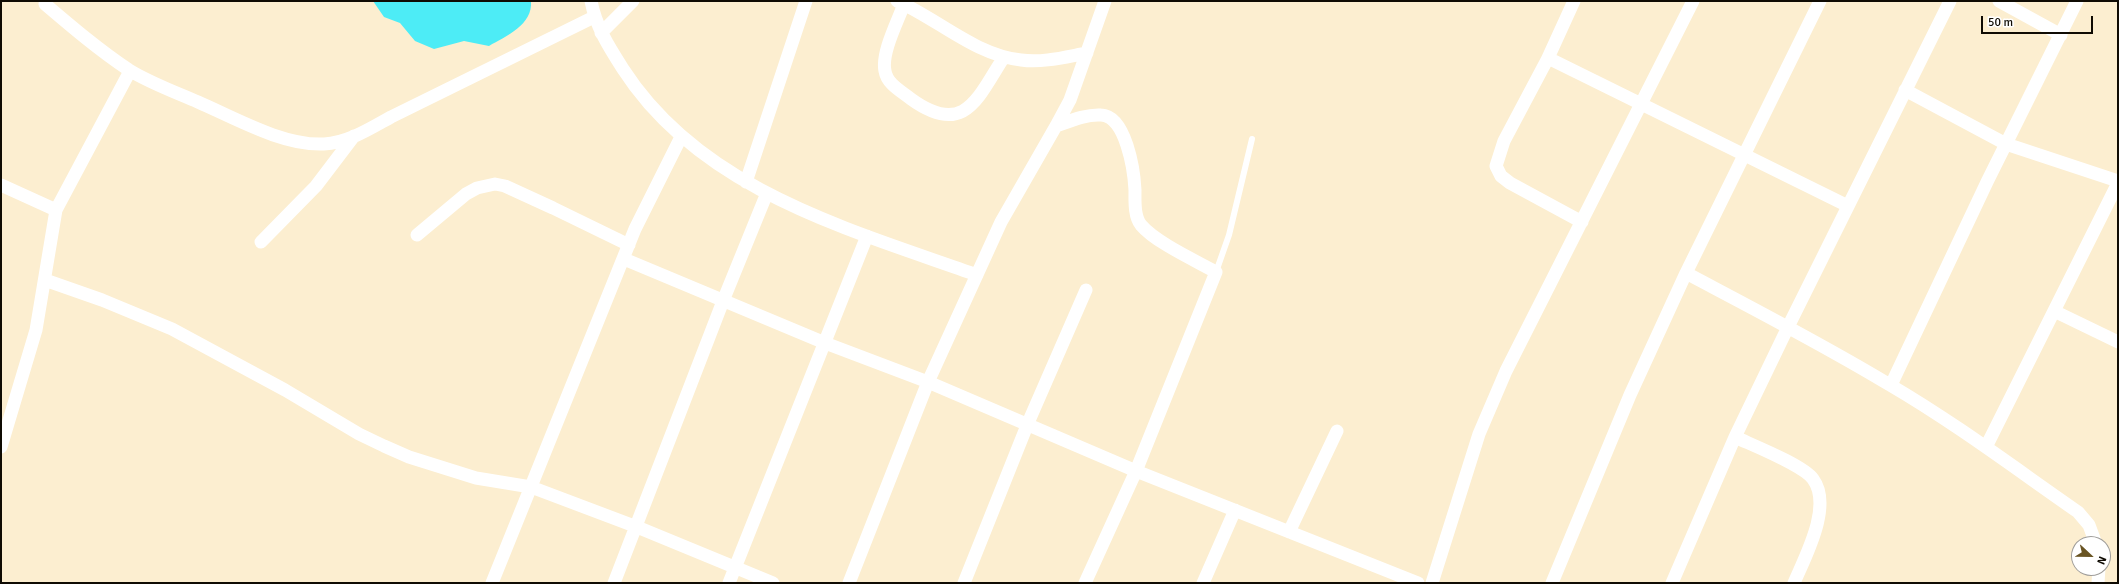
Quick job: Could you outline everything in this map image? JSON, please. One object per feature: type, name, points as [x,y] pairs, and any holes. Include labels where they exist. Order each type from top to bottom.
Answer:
[{"type":"street","points":[[591,1],[594,17],[601,33],[641,94],[681,137],[708,158],[746,182],[801,210],[867,236],[977,275]]},
{"type":"street","points":[[601,33],[633,1]]},
{"type":"street","points":[[746,182],[806,1]]},
{"type":"street","points":[[849,583],[928,382],[1001,222],[1070,100],[1105,1]]},
{"type":"street","points":[[1574,1],[1548,58],[1504,141],[1496,166],[1500,176],[1510,183],[1582,222]]},
{"type":"street","points":[[1432,583],[1479,434],[1510,365],[1693,1]]},
{"type":"street","points":[[1552,583],[1630,395],[1686,273],[1820,1]]},
{"type":"street","points":[[1672,583],[1735,437],[1950,1]]},
{"type":"street","points":[[1998,1],[2061,35]]},
{"type":"street","points":[[1891,385],[2006,144],[2078,1]]},
{"type":"street","points":[[1004,57],[974,105],[966,111],[956,115],[946,114],[917,103],[889,81],[885,70],[901,3],[982,48],[1004,57],[1020,60],[1041,61],[1087,53]]},
{"type":"street","points":[[45,4],[73,28],[130,71],[273,134],[302,142],[324,144],[340,142],[354,136],[594,17]]},
{"type":"street","points":[[1548,58],[1848,206]]},
{"type":"street","points":[[1,447],[36,330],[56,210],[130,71]]},
{"type":"street","points":[[1905,90],[2006,144],[2118,182],[1986,447]]},
{"type":"street","points":[[1056,126],[1094,115],[1108,116],[1113,119],[1122,132],[1129,155],[1134,181],[1138,219],[1142,225],[1164,242],[1216,272],[1136,470],[1085,583]]},
{"type":"street","points":[[260,242],[316,186],[354,136]]},
{"type":"street","points":[[492,583],[629,245],[647,203],[681,137]]},
{"type":"street","points":[[417,235],[466,194],[477,188],[495,184],[506,186],[629,245]]},
{"type":"street","points":[[1,185],[56,210]]},
{"type":"street","points":[[614,583],[637,527],[723,300],[767,193]]},
{"type":"street","points":[[729,583],[826,343],[867,236]]},
{"type":"street","points":[[624,259],[826,343],[928,382],[1028,423],[1136,470],[1418,583]]},
{"type":"street","points":[[1686,273],[1788,327],[1891,385],[1986,447],[2078,512],[2089,525],[2093,536]]},
{"type":"street","points":[[45,280],[102,300],[172,329],[285,390],[359,434],[409,457],[476,478],[531,487],[637,527],[773,583]]},
{"type":"street","points":[[964,583],[1028,423],[1086,290]]},
{"type":"street","points":[[2054,311],[2118,342]]},
{"type":"street","points":[[1290,532],[1337,432]]},
{"type":"street","points":[[1735,437],[1802,470],[1813,479],[1820,503],[1819,514],[1815,534],[1794,583]]},
{"type":"street","points":[[1203,583],[1235,510]]},
{"type":"lane","points":[[1216,272],[1229,235],[1252,139]]},
{"type":"water","points":[[373,1],[531,1],[528,17],[523,23],[510,34],[489,46],[464,41],[434,49],[415,41],[400,23],[384,17]]}]
